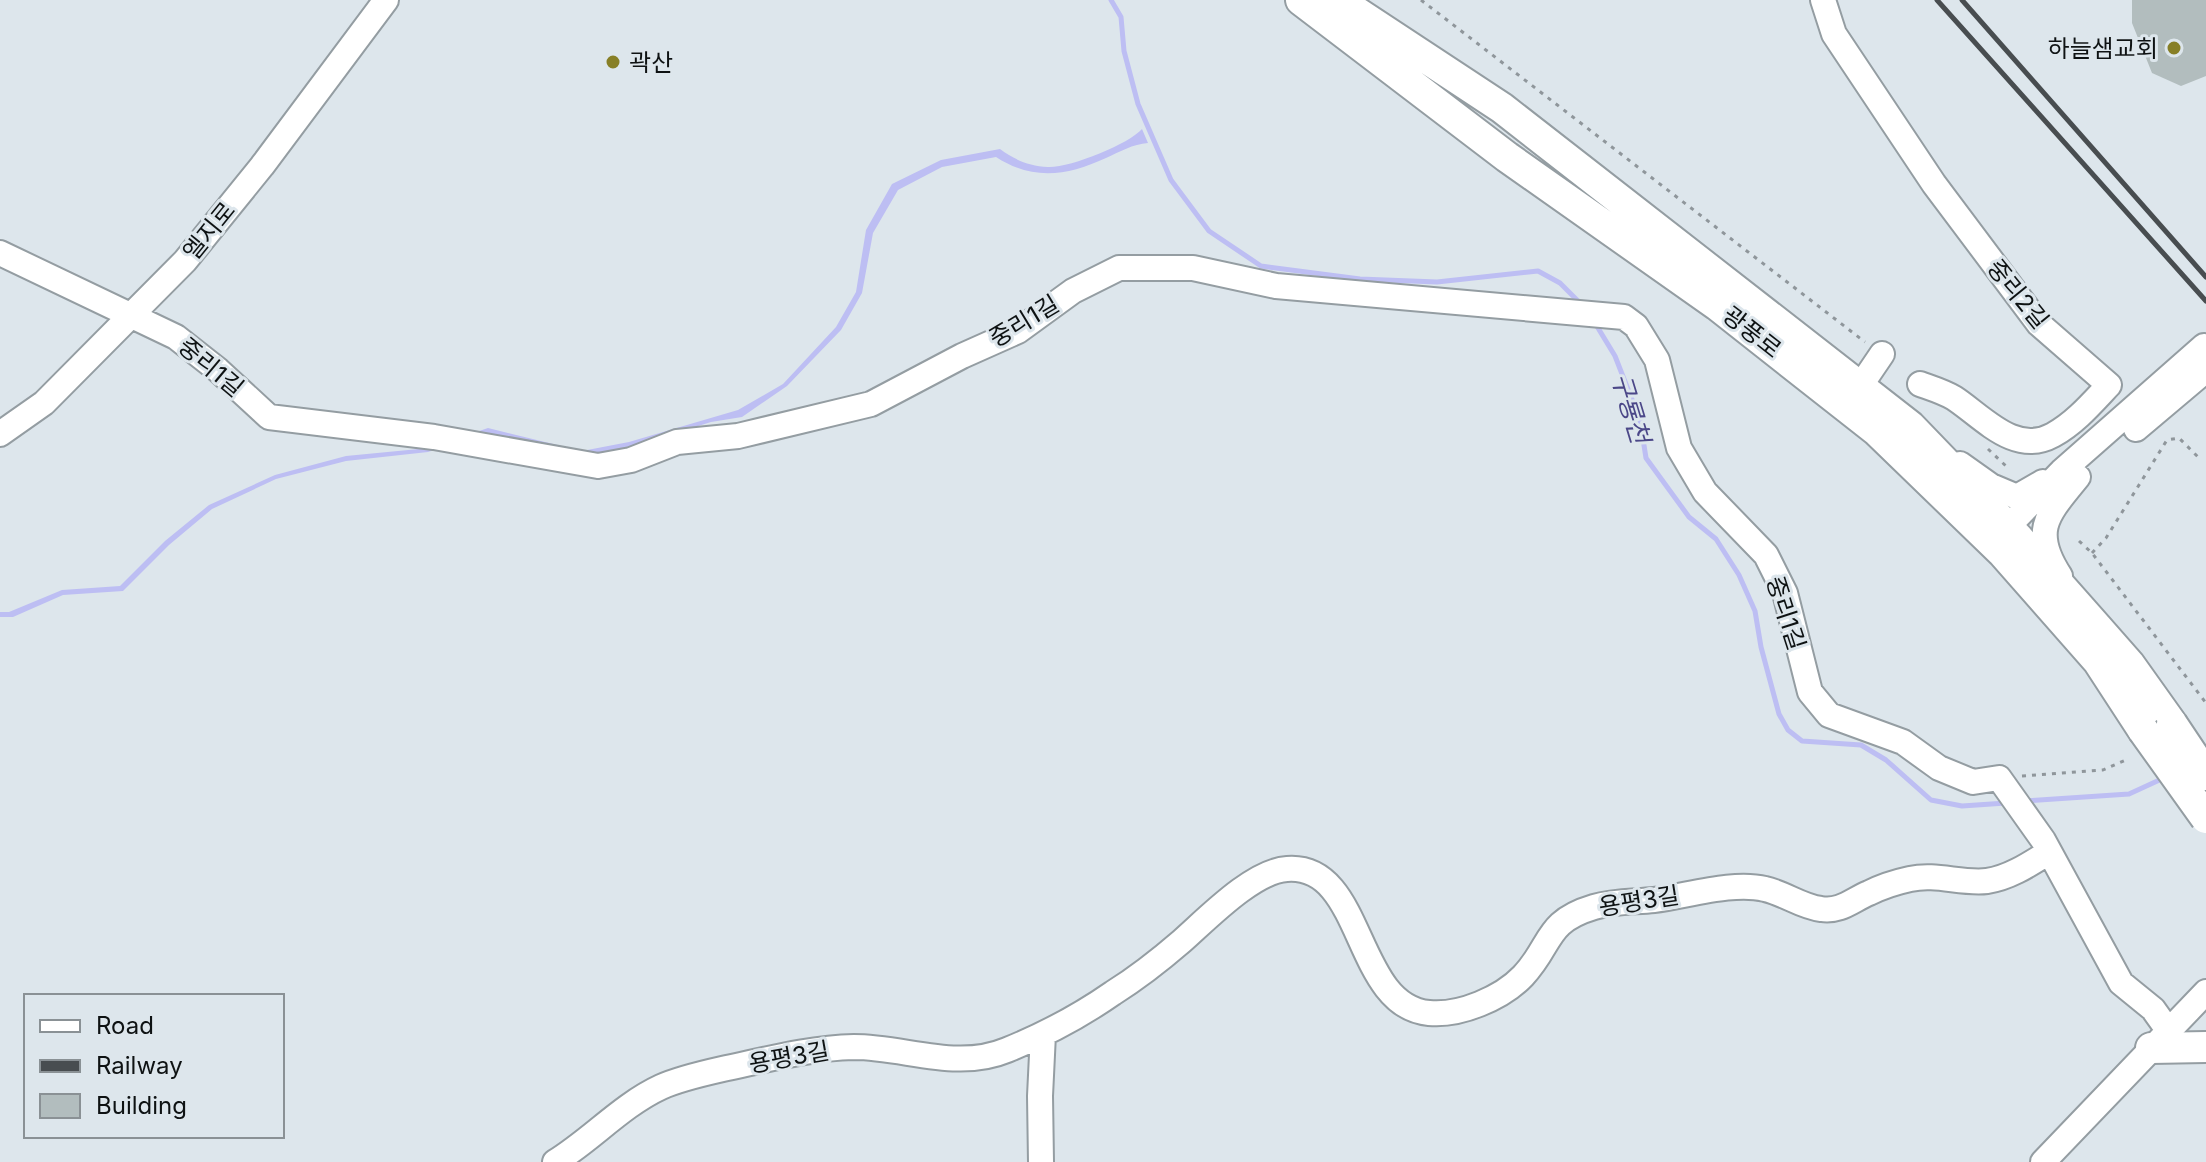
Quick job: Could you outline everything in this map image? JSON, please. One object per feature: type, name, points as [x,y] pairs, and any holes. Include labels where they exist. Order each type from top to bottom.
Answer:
[{"type":"main road","name":"광풍로","points":[[1301,0],[1507,157],[1742,324],[1877,431],[2005,540],[2094,624],[2130,665],[2157,727]]},
{"type":"main road","name":"광풍로","points":[[1338,0],[1502,108],[1910,426],[2005,540],[2098,661],[2157,727]]},
{"type":"main road","points":[[2157,727],[2206,775]]},
{"type":"main road","points":[[2157,727],[2206,818]]},
{"type":"main road","points":[[2159,1039],[2206,1047]]},
{"type":"street","name":"엘지로","points":[[0,434],[44,403],[185,261],[262,166],[386,0]]},
{"type":"street","name":"중리2길","points":[[1823,0],[1834,34],[1963,222],[2039,324],[2109,385],[2081,414],[2051,436],[2027,441],[2009,437],[1953,397],[1920,384]]},
{"type":"street","name":"중리1길","points":[[0,253],[176,337],[269,417],[434,437],[598,466],[631,460],[677,442],[738,436],[871,404],[962,356],[1018,331],[1073,291],[1119,268],[1193,268],[1276,286],[1624,317],[1636,326],[1657,360],[1679,448],[1685,459],[1705,492],[1766,555],[1773,568],[1785,593],[1810,692],[1829,715],[1903,742],[1939,768],[1973,782],[1999,778]]},
{"type":"street","points":[[1861,385],[1882,354]]},
{"type":"street","points":[[2005,540],[2070,474],[2205,358]]},
{"type":"street","points":[[1910,426],[1991,486],[2017,497],[2070,474]]},
{"type":"street","points":[[2070,474],[2049,512],[2043,535],[2051,562],[2094,624]]},
{"type":"street","points":[[1999,778],[2049,852],[2121,983],[2153,1009],[2159,1039]]},
{"type":"street","name":"용평3길","points":[[555,1162],[659,1088],[715,1071],[811,1050],[849,1047],[959,1059],[984,1057],[1043,1034],[1125,985],[1256,880],[1286,868],[1308,872],[1324,880],[1339,898],[1367,957],[1392,994],[1406,1007],[1429,1013],[1456,1011],[1509,988],[1526,973],[1553,928],[1593,907],[1619,901],[1763,888],[1824,910],[1847,906],[1865,894],[1911,878],[1986,881],[2025,867],[2049,852]]},
{"type":"street","points":[[2043,1162],[2206,992]]},
{"type":"street","points":[[1041,1162],[1043,1034]]},
{"type":"path","points":[[1421,0],[1882,354]]},
{"type":"path","points":[[2092,553],[2106,538],[2167,440],[2179,438],[2200,459]]},
{"type":"path","points":[[1985,447],[2007,467]]},
{"type":"path","points":[[2079,541],[2092,553],[2206,703]]},
{"type":"path","points":[[1999,778],[2103,770],[2128,759]]},
{"type":"water","points":[[1142,129],[1148,143],[1078,169],[1037,173],[996,157],[942,167],[898,190],[873,233],[862,293],[841,330],[787,386],[742,417],[711,422],[631,447],[580,456],[486,433],[428,452],[346,461],[276,479],[212,509],[169,545],[123,591],[63,595],[13,617],[0,617],[0,612],[9,612],[62,590],[120,586],[165,541],[209,505],[275,475],[346,456],[429,448],[488,428],[582,451],[629,442],[738,410],[783,384],[836,327],[856,292],[866,230],[892,184],[941,160],[1000,149],[1035,165],[1070,164],[1112,148]]},
{"type":"building","name":"하늘샘교회","points":[[2132,0],[2206,0],[2206,76],[2181,86],[2152,73],[2132,23]]},
{"type":"waterway","name":"구룡천","points":[[1111,0],[1121,17],[1124,51],[1138,104],[1171,180],[1209,231],[1261,266],[1360,279],[1437,282],[1538,271],[1560,283],[1582,305]]},
{"type":"waterway","name":"구룡천","points":[[1595,323],[1615,356],[1640,420],[1646,458],[1689,517],[1716,539],[1739,575],[1755,611],[1779,714],[1788,730],[1802,741],[1861,745],[1886,760],[1931,800],[1962,806],[2006,803]]},
{"type":"waterway","name":"구룡천","points":[[2023,801],[2129,794],[2166,777]]},
{"type":"railway","points":[[1937,0],[2206,301]]},
{"type":"railway","points":[[1962,0],[2206,277]]},
{"type":"place","name":"하늘샘교회","points":[[2174,48]]},
{"type":"place","name":"곽산","points":[[613,62]]}]
